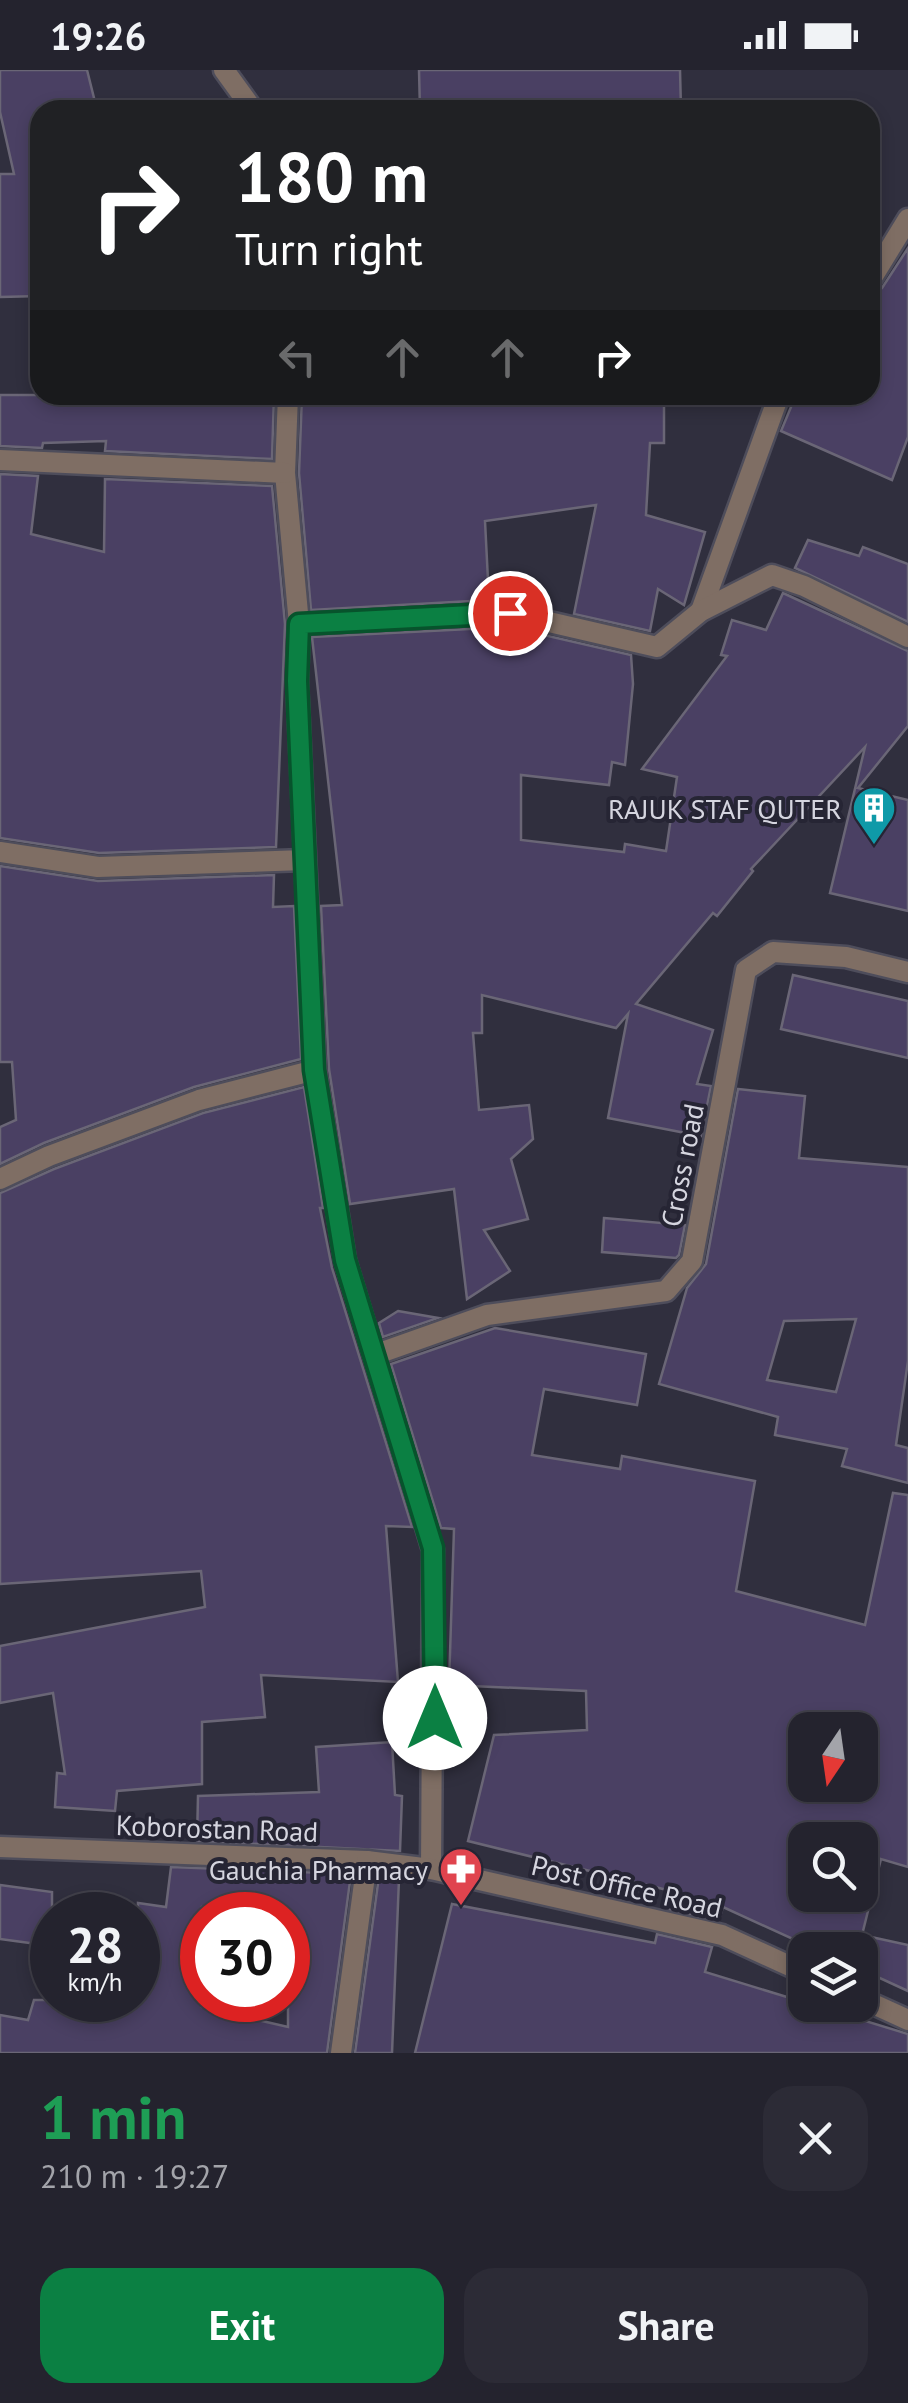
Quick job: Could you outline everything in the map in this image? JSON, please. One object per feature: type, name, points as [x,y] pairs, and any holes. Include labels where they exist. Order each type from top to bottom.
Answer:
[{"type":"street","points":[[224,70],[245,100]]},
{"type":"street","points":[[880,264],[908,219]]},
{"type":"street","points":[[288,405],[286,472],[299,624],[297,681],[314,1070],[345,1260],[433,1550],[435,1718],[431,1869]]},
{"type":"street","points":[[702,611],[775,405]]},
{"type":"street","points":[[0,460],[286,472]]},
{"type":"street","points":[[299,624],[510,613],[657,647],[702,611],[772,575],[804,586],[908,637]]},
{"type":"street","points":[[0,852],[98,867],[304,860]]},
{"type":"street","name":"Cross road","points":[[374,1355],[487,1315],[666,1291],[692,1261],[746,970],[772,952],[846,957],[908,972]]},
{"type":"street","points":[[0,1179],[49,1156],[199,1100],[314,1070]]},
{"type":"street","name":"Koborostan Road","points":[[0,1847],[367,1861],[431,1869]]},
{"type":"street","points":[[341,2053],[367,1861]]},
{"type":"street","name":"Post Office Road","points":[[431,1869],[722,1936],[788,1965]]},
{"type":"street","points":[[878,2006],[908,2020]]},
{"type":"building","points":[[0,70],[87,70],[94,100],[30,100],[30,296],[0,297],[0,174],[14,174],[0,112]]},
{"type":"building","points":[[419,70],[680,70],[681,100],[420,100]]},
{"type":"building","points":[[908,248],[908,437],[892,480],[781,431],[792,405],[880,405],[882,288]]},
{"type":"building","points":[[0,395],[30,395],[30,405],[274,405],[272,459],[105,451],[106,441],[43,443],[42,448],[0,446]]},
{"type":"building","points":[[302,405],[664,405],[664,443],[650,443],[646,515],[705,532],[684,605],[658,589],[650,631],[574,614],[596,505],[485,521],[489,600],[311,610],[299,473]]},
{"type":"building","points":[[0,474],[38,476],[31,534],[104,552],[105,479],[272,486],[285,624],[276,847],[99,853],[0,838]]},
{"type":"building","points":[[808,540],[859,556],[863,547],[908,564],[908,622],[795,568]]},
{"type":"building","points":[[783,593],[908,651],[908,726],[858,788],[908,800],[908,911],[830,893],[865,747],[751,869],[717,916],[713,913],[636,1004],[713,1030],[697,1084],[711,1086],[701,1136],[608,1118],[628,1014],[616,1028],[482,995],[482,1033],[473,1033],[479,1110],[529,1105],[533,1139],[511,1159],[528,1219],[484,1230],[510,1271],[467,1299],[454,1189],[350,1204],[329,1069],[321,906],[342,905],[312,637],[509,627],[631,655],[633,684],[625,765],[612,762],[609,785],[521,775],[521,840],[624,852],[625,844],[666,851],[677,777],[642,769],[727,656],[721,655],[732,620],[766,630]]},
{"type":"building","points":[[0,866],[98,881],[274,875],[273,907],[294,906],[301,1059],[194,1087],[44,1143],[0,1164],[0,1127],[16,1120],[12,1062],[0,1062]]},
{"type":"building","points":[[793,975],[908,1001],[908,1058],[781,1029]]},
{"type":"building","points":[[304,1087],[332,1268],[412,1527],[386,1526],[398,1682],[261,1675],[265,1717],[202,1722],[202,1784],[117,1791],[115,1811],[55,1807],[57,1773],[65,1774],[53,1693],[0,1703],[0,1646],[205,1607],[201,1571],[0,1584],[0,1193],[203,1113]]},
{"type":"building","points":[[738,1089],[805,1096],[799,1158],[908,1167],[908,1361],[896,1445],[908,1448],[908,1483],[842,1466],[847,1449],[775,1435],[778,1417],[659,1384],[687,1288],[706,1264]],"holes":[[[856,1319],[836,1392],[767,1380],[784,1321]]]},
{"type":"building","points":[[604,1218],[685,1225],[679,1255],[676,1258],[602,1252]]},
{"type":"building","points":[[398,1311],[438,1318],[383,1337],[379,1323]]},
{"type":"building","points":[[495,1328],[646,1354],[637,1405],[544,1389],[532,1455],[620,1469],[622,1456],[755,1481],[736,1591],[865,1625],[893,1493],[908,1495],[908,1867],[881,1859],[878,1871],[878,1822],[788,1822],[788,1912],[868,1912],[863,1932],[788,1932],[788,1937],[723,1907],[719,1920],[663,1908],[667,1890],[468,1841],[494,1735],[587,1730],[586,1691],[449,1685],[454,1529],[441,1528],[391,1364]]},
{"type":"building","points":[[392,1742],[395,1795],[402,1796],[400,1851],[197,1841],[198,1796],[319,1792],[316,1747]]},
{"type":"building","points":[[171,1867],[351,1874],[327,2053],[0,2053],[0,2015],[28,2020],[30,2013],[30,2022],[160,2022],[160,1906],[166,1907]]},
{"type":"building","points":[[379,1876],[399,1879],[392,2053],[355,2053]]},
{"type":"building","points":[[0,1885],[52,1892],[30,1892],[30,1943],[0,1939]]},
{"type":"building","points":[[452,1904],[655,1943],[657,1934],[712,1947],[705,1972],[788,1997],[788,2022],[869,2022],[908,2034],[908,2053],[415,2053]]},
{"type":"building","points":[[878,1938],[908,1945],[908,1991],[878,1977]]},
{"type":"place","name":"RAJUK STAF QUTER","points":[[874,846]]},
{"type":"place","name":"Gauchia Pharmacy","points":[[461,1907]]},
{"type":"route","points":[[435,1718],[433,1548],[345,1260],[314,1070],[297,681],[299,624],[510,613]]}]
